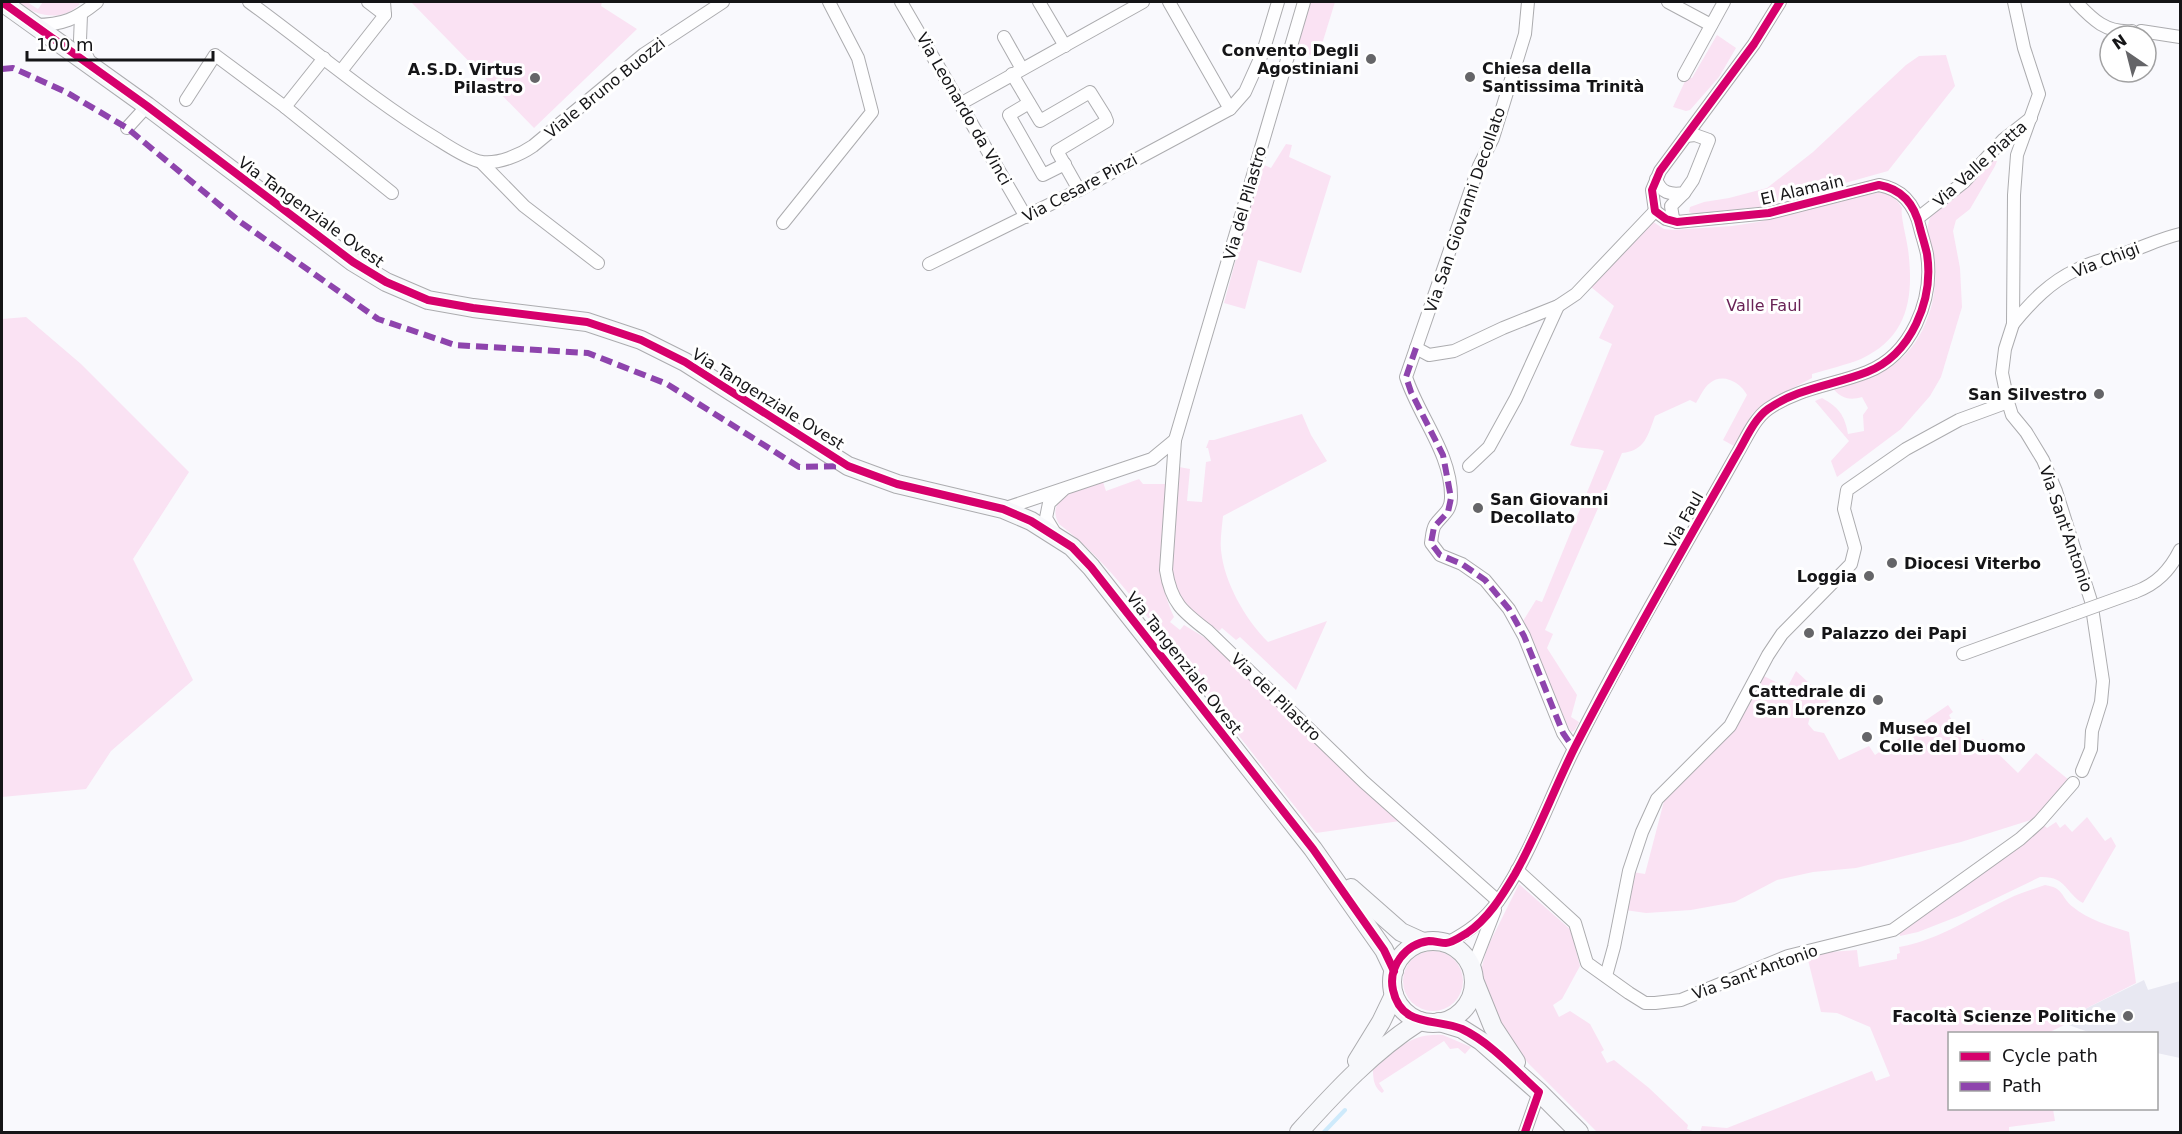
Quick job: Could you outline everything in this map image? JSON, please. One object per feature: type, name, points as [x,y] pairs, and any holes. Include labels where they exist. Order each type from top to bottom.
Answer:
[{"type":"main road","name":"Via Tangenziale Ovest","points":[[2,2],[147,106],[353,262],[386,282],[428,300],[587,322],[641,340],[685,362],[849,466],[897,484],[1003,509],[1057,536],[1072,547],[1091,567],[1313,849],[1384,950],[1394,972]]},
{"type":"main road","name":"Via Tangenziale Ovest","points":[[1313,849],[1366,902],[1401,932],[1423,942]]},
{"type":"main road","points":[[1539,1092],[1493,1028],[1462,953],[1447,943],[1423,942],[1407,950],[1396,963],[1392,983],[1394,994],[1403,1009],[1420,1021],[1439,1022],[1462,1029],[1481,1041],[1539,1092],[1579,1132]]},
{"type":"main road","points":[[1439,1022],[1451,1019],[1464,1008],[1472,994],[1473,975]]},
{"type":"main road","points":[[1337,1090],[1381,1023],[1394,994]]},
{"type":"main road","points":[[1299,1132],[1337,1090],[1394,1037],[1420,1021]]},
{"type":"street","points":[[35,26],[60,23],[81,15],[97,2]]},
{"type":"street","points":[[249,2],[419,128],[450,147],[482,162],[524,206],[598,263]]},
{"type":"street","points":[[368,2],[385,15]]},
{"type":"street","points":[[341,71],[385,15],[384,2]]},
{"type":"street","name":"Viale Bruno Buozzi","points":[[482,162],[503,160],[524,153],[644,54],[723,2]]},
{"type":"street","points":[[783,223],[872,112],[858,58],[829,2]]},
{"type":"street","name":"Via Leonardo da Vinci","points":[[901,2],[1026,217]]},
{"type":"street","points":[[1039,2],[1065,46]]},
{"type":"street","points":[[960,104],[1143,2]]},
{"type":"street","points":[[1169,2],[1230,109],[1245,92],[1263,52],[1278,2]]},
{"type":"street","name":"Via del Pilastro","points":[[1304,2],[1175,440],[1166,570],[1169,588],[1175,601],[1185,613],[1208,631],[1364,782],[1498,901]]},
{"type":"street","name":"Via San Giovanni Decollato","points":[[1527,2],[1525,34],[1493,138],[1479,165],[1406,376],[1411,392],[1443,455],[1451,498],[1448,512],[1434,527],[1431,543],[1440,555],[1462,564],[1485,579],[1509,609],[1524,636],[1563,733],[1574,749]]},
{"type":"street","points":[[1684,75],[1724,2]]},
{"type":"street","points":[[1677,222],[1666,219],[1655,211],[1652,190],[1656,178],[1754,44],[1780,2]]},
{"type":"street","name":"Via Valle Piatta","points":[[1918,218],[1964,182],[2003,140],[2032,117],[2039,94],[2024,48],[2014,2]]},
{"type":"street","points":[[2076,2],[2092,19],[2105,28],[2120,32],[2137,31],[2180,36]]},
{"type":"street","points":[[1676,4],[1711,25]]},
{"type":"street","points":[[81,15],[80,40],[92,66]]},
{"type":"street","points":[[1004,37],[1029,104],[1040,121],[1090,92],[1107,121],[1057,151],[1079,190]]},
{"type":"street","points":[[186,100],[215,55],[285,107],[392,193]]},
{"type":"street","points":[[285,107],[324,58]]},
{"type":"street","points":[[1029,104],[1009,115],[1043,175],[1065,164]]},
{"type":"street","points":[[127,128],[147,106]]},
{"type":"street","name":"Via Cesare Pinzi","points":[[929,264],[1079,190],[1230,109]]},
{"type":"street","name":"Via Sant'Antonio","points":[[2032,117],[2017,155],[2014,195],[2013,324],[2005,349],[2002,373],[2012,415],[2026,432],[2043,460],[2056,491],[2091,601],[2103,681],[2101,702],[2092,731],[2091,749],[2082,771]]},
{"type":"street","points":[[1677,222],[1673,218],[1671,206],[1693,180],[1709,140],[1695,135],[1686,136]]},
{"type":"street","points":[[1656,178],[1667,193],[1684,193]]},
{"type":"street","name":"El Alamain","points":[[1677,222],[1769,213],[1879,185],[1891,187],[1901,194],[1910,203],[1918,218]]},
{"type":"street","points":[[1416,348],[1429,355],[1454,351],[1558,306],[1576,294],[1655,211]]},
{"type":"street","name":"Via Faul","points":[[1447,943],[1465,934],[1480,922],[1498,901],[1517,870],[1574,749],[1758,420],[1767,410],[1808,389],[1869,371],[1883,363],[1909,338],[1924,303],[1927,276],[1927,256],[1918,218]]},
{"type":"street","name":"Via Chigi","points":[[2013,324],[2030,304],[2056,281],[2076,269],[2131,251],[2166,236],[2181,234]]},
{"type":"street","points":[[1469,466],[1490,447],[1558,306]]},
{"type":"street","points":[[1606,976],[1629,871],[1642,832],[1657,799],[1730,726],[1768,655],[1782,634],[1851,564],[1855,548],[1844,509],[1847,490],[1906,449],[1959,420],[2008,402]]},
{"type":"street","points":[[1003,509],[1152,459],[1175,440]]},
{"type":"street","points":[[1057,536],[1046,518],[1049,503],[1064,489]]},
{"type":"street","points":[[1963,654],[2153,585],[2172,565],[2181,550]]},
{"type":"street","name":"Via Sant'Antonio","points":[[1517,870],[1575,923],[1587,963],[1645,1003],[1681,1000],[1788,956],[1893,930],[2020,839],[2039,822],[2073,783]]},
{"type":"street","name":"Via Faul","points":[[1473,975],[1498,901]]},
{"type":"street","points":[[1526,1132],[1539,1092]]},
{"type":"shaded area","name":"Facoltà Scienze Politiche","points":[[2144,980],[2148,990],[2180,981],[2180,1058],[2158,1053],[2158,1032],[2088,1032],[2066,1024],[2087,1008]]},
{"type":"green space","points":[[17,2],[27,2],[38,9],[43,2],[77,2],[80,4],[65,14],[48,15],[32,11]]},
{"type":"green space","name":"A.S.D. Virtus Pilastro","points":[[411,2],[602,2],[601,6],[637,29],[534,128]]},
{"type":"green space","points":[[1310,2],[1335,2],[1318,57],[1295,50]]},
{"type":"green space","points":[[1717,35],[1736,48],[1719,77],[1690,110],[1673,107],[1687,77],[1692,78]]},
{"type":"green space","points":[[1946,55],[1955,86],[1888,171],[1759,207],[1694,214],[1689,212],[1690,207],[1704,202],[1767,188],[1813,152],[1906,65],[1919,56]]},
{"type":"green space","points":[[1286,144],[1292,145],[1289,157],[1331,176],[1301,273],[1258,260],[1245,309],[1224,303],[1262,164],[1271,168]]},
{"type":"green space","points":[[1993,158],[1997,161],[1995,166],[1970,209],[1956,220],[1953,231],[1960,268],[1962,307],[1941,377],[1930,396],[1901,429],[1837,477],[1831,461],[1849,441],[1815,401],[1822,398],[1836,408],[1843,417],[1848,434],[1864,431],[1863,415],[1868,408],[1862,397],[1845,398],[1832,387],[1881,373],[1907,353],[1917,340],[1930,310],[1936,277],[1928,227],[1931,216],[1964,188]]},
{"type":"green space","name":"Valle Faul","points":[[1879,192],[1893,197],[1902,208],[1910,266],[1905,313],[1899,327],[1889,339],[1877,350],[1861,359],[1812,374],[1812,378],[1764,403],[1752,414],[1734,446],[1723,440],[1747,395],[1731,380],[1720,379],[1708,385],[1696,403],[1690,400],[1655,416],[1648,436],[1641,445],[1630,452],[1622,453],[1545,630],[1553,634],[1547,648],[1577,695],[1571,717],[1579,722],[1572,732],[1523,621],[1536,600],[1542,602],[1604,451],[1570,445],[1612,344],[1599,338],[1614,306],[1591,287],[1652,221],[1664,229],[1673,230],[1732,226],[1758,222]]},
{"type":"green space","points":[[26,317],[81,364],[189,472],[133,559],[193,680],[111,751],[86,789],[2,797],[2,319]]},
{"type":"green space","points":[[1302,414],[1311,435],[1327,461],[1223,516],[1221,542],[1223,562],[1231,587],[1251,622],[1268,642],[1327,621],[1296,690],[1240,637],[1236,640],[1222,628],[1219,631],[1180,599],[1174,582],[1172,550],[1179,467],[1190,469],[1187,501],[1202,502],[1206,462],[1211,461],[1208,448],[1206,448],[1209,440]]},
{"type":"green space","points":[[1139,479],[1143,484],[1168,484],[1162,568],[1168,601],[1174,617],[1170,622],[1180,630],[1184,625],[1212,642],[1364,790],[1400,821],[1316,833],[1141,608],[1094,555],[1059,524],[1056,506],[1068,495],[1103,482],[1106,491]]},
{"type":"green space","points":[[1796,671],[1822,695],[1827,691],[1832,699],[1811,713],[1808,724],[1814,731],[1824,733],[1839,760],[1869,746],[1875,755],[1948,705],[1953,712],[1949,715],[1966,747],[1983,739],[2018,773],[2036,753],[2069,780],[2037,818],[1961,842],[1856,868],[1813,872],[1777,880],[1735,902],[1691,910],[1646,913],[1625,910],[1633,872],[1645,874],[1664,801],[1762,675],[1787,688]]},
{"type":"green space","points":[[2087,817],[2105,841],[2111,837],[2116,846],[2083,903],[2061,882],[2049,877],[2040,877],[1959,916],[1918,932],[1900,936],[1899,931],[2044,825],[2047,828],[2056,822],[2060,828],[2065,824],[2072,832]]},
{"type":"green space","points":[[1519,884],[1571,930],[1580,966],[1562,999],[1553,1005],[1559,1017],[1570,1011],[1590,1024],[1604,1050],[1601,1052],[1607,1063],[1614,1060],[1649,1088],[1688,1125],[1687,1129],[1696,1132],[1597,1132],[1528,1063],[1499,1024],[1482,977],[1482,966],[1487,948]]},
{"type":"green space","points":[[2045,885],[2051,886],[2056,888],[2079,912],[2129,932],[2136,983],[2087,1008],[2066,1024],[2050,1032],[1948,1032],[1948,1110],[2053,1110],[2055,1121],[2009,1127],[2009,1132],[1700,1132],[1702,1126],[1727,1128],[1872,1071],[1876,1081],[1890,1076],[1870,1027],[1837,1013],[1821,1012],[1808,960],[1810,955],[1857,950],[1859,967],[1897,959],[1897,954],[1900,953],[1899,947],[1944,933],[2014,896]]},
{"type":"green space","points":[[1427,951],[1439,951],[1450,956],[1458,964],[1463,981],[1461,993],[1450,1006],[1439,1011],[1427,1011],[1416,1006],[1408,998],[1403,987],[1403,975],[1408,964],[1416,956]]},
{"type":"green space","points":[[1431,1035],[1443,1035],[1471,1047],[1465,1054],[1458,1048],[1450,1049],[1444,1041],[1379,1083],[1384,1091],[1382,1093],[1379,1091],[1374,1083],[1373,1070],[1412,1040]]},
{"type":"waterway","points":[[1324,1132],[1345,1110]]},
{"type":"marked path","points":[[2,69],[13,68],[66,92],[127,128],[239,221],[378,319],[455,345],[588,353],[667,384],[799,467],[845,466]]},
{"type":"marked path","points":[[1416,348],[1406,377],[1411,392],[1443,455],[1451,498],[1448,512],[1434,527],[1431,543],[1440,555],[1462,564],[1485,580],[1509,609],[1524,636],[1563,733],[1574,749]]},
{"type":"cycle path","points":[[2,2],[147,106],[353,262],[386,282],[428,300],[587,322],[641,340],[685,362],[848,466],[897,484],[1003,509],[1031,521],[1072,547],[1091,567],[1313,849],[1384,950],[1394,971]]},
{"type":"cycle path","points":[[1525,1132],[1539,1092],[1503,1058],[1472,1035],[1452,1026],[1421,1020],[1404,1011],[1397,1002],[1393,990],[1392,981],[1396,965],[1406,952],[1420,943],[1429,941],[1448,943],[1467,933],[1482,921],[1500,899],[1539,827],[1575,747],[1614,673],[1759,418],[1768,409],[1791,396],[1867,372],[1882,364],[1896,353],[1907,339],[1923,307],[1927,289],[1927,254],[1918,220],[1906,199],[1887,187],[1879,185],[1769,213],[1677,222],[1666,219],[1655,211],[1652,190],[1660,171],[1754,44],[1780,2]]},
{"type":"place","name":"Convento Degli Agostiniani","points":[[1371,59]]},
{"type":"place","name":"Chiesa della Santissima Trinità","points":[[1470,77]]},
{"type":"place","name":"A.S.D. Virtus Pilastro","points":[[535,78]]},
{"type":"place","name":"San Silvestro","points":[[2099,394]]},
{"type":"place","name":"San Giovanni Decollato","points":[[1478,508]]},
{"type":"place","name":"Diocesi Viterbo","points":[[1892,563]]},
{"type":"place","name":"Loggia","points":[[1869,576]]},
{"type":"place","name":"Palazzo dei Papi","points":[[1809,633]]},
{"type":"place","name":"Cattedrale di San Lorenzo","points":[[1878,700]]},
{"type":"place","name":"Museo del Colle del Duomo","points":[[1867,737]]},
{"type":"place","name":"Facoltà Scienze Politiche","points":[[2128,1016]]}]
